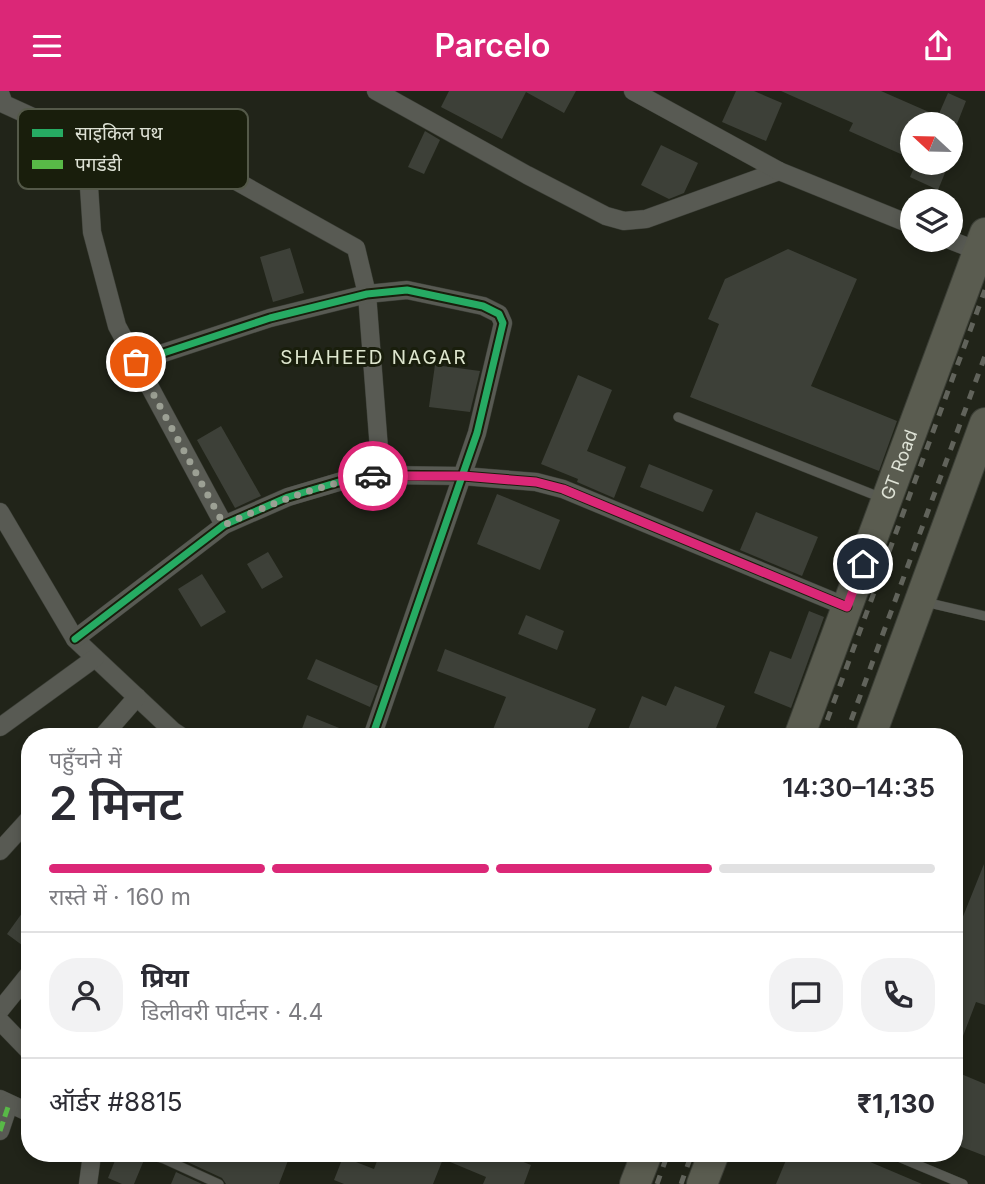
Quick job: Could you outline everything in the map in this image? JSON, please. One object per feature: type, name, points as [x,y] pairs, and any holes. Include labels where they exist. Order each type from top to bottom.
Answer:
[{"type":"highway","name":"GT Road","points":[[802,728],[982,242]]},
{"type":"highway","points":[[873,728],[985,423]]},
{"type":"highway","points":[[635,1184],[644,1162]]},
{"type":"highway","points":[[702,1184],[711,1162]]},
{"type":"street","points":[[376,91],[527,175],[606,216],[624,221],[646,219],[779,171]]},
{"type":"street","points":[[633,91],[779,171],[900,220]]},
{"type":"street","points":[[4,99],[23,109]]},
{"type":"street","points":[[248,188],[356,248],[367,294],[381,475]]},
{"type":"street","points":[[89,189],[92,232],[117,325],[224,525]]},
{"type":"street","points":[[963,241],[982,242]]},
{"type":"street","points":[[136,362],[270,318],[367,294],[407,290],[484,306],[499,314],[503,323],[477,433],[375,728]]},
{"type":"street","points":[[75,639],[224,525],[288,497],[342,481],[381,475],[463,476],[536,482],[563,489],[847,607]]},
{"type":"street","points":[[0,513],[75,639],[173,728]]},
{"type":"street","points":[[0,727],[95,658]]},
{"type":"street","points":[[110,728],[137,697]]},
{"type":"street","points":[[0,851],[21,828]]},
{"type":"street","points":[[0,1010],[21,984]]},
{"type":"street","points":[[0,1021],[21,1043]]},
{"type":"street","points":[[0,1131],[5,1102]]},
{"type":"street","points":[[88,1184],[91,1162]]},
{"type":"lane","points":[[678,417],[886,500]]},
{"type":"lane","points":[[919,600],[985,616]]},
{"type":"lane","points":[[170,1162],[219,1184]]},
{"type":"lane","points":[[911,1162],[963,1184]]},
{"type":"building","points":[[449,91],[576,91],[564,113],[526,92],[502,139],[441,107]]},
{"type":"building","points":[[736,91],[754,91],[782,103],[766,141],[722,122]]},
{"type":"building","points":[[781,91],[881,91],[929,112],[900,112],[900,154],[849,131],[853,123]]},
{"type":"building","points":[[948,93],[966,101],[962,112],[940,112]]},
{"type":"building","points":[[425,131],[440,140],[424,174],[408,167]]},
{"type":"building","points":[[661,145],[698,163],[684,193],[669,199],[641,185]]},
{"type":"building","points":[[911,175],[944,175],[938,189],[910,177]]},
{"type":"building","points":[[290,248],[304,293],[273,302],[260,257]]},
{"type":"building","points":[[788,249],[857,279],[811,386],[897,421],[879,471],[690,397],[719,324],[708,319],[725,279]]},
{"type":"building","points":[[435,365],[480,371],[470,412],[429,407]]},
{"type":"building","points":[[578,375],[612,390],[587,451],[626,467],[614,498],[541,464]]},
{"type":"building","points":[[221,426],[261,496],[235,508],[197,440]]},
{"type":"building","points":[[649,464],[713,490],[703,512],[640,487]]},
{"type":"building","points":[[497,494],[560,520],[540,570],[477,544]]},
{"type":"building","points":[[756,512],[818,537],[802,576],[740,550]]},
{"type":"building","points":[[268,552],[283,577],[262,589],[247,564]]},
{"type":"building","points":[[202,574],[226,612],[201,627],[178,589]]},
{"type":"building","points":[[809,611],[824,617],[791,708],[754,693],[770,651],[791,659]]},
{"type":"building","points":[[526,615],[564,631],[557,650],[518,634]]},
{"type":"building","points":[[445,649],[596,709],[588,728],[494,728],[506,697],[437,671]]},
{"type":"building","points":[[316,659],[378,686],[370,707],[307,679]]},
{"type":"building","points":[[675,686],[725,706],[716,728],[629,728],[642,696],[666,706]]},
{"type":"building","points":[[307,715],[339,728],[302,728]]},
{"type":"building","points":[[984,864],[985,1005],[976,1002],[963,1036],[963,916]]},
{"type":"building","points":[[21,915],[21,944],[7,934]]},
{"type":"building","points":[[963,1075],[985,1084],[985,1156],[963,1147]]},
{"type":"building","points":[[114,1162],[143,1162],[134,1184],[122,1184],[108,1178]]},
{"type":"building","points":[[187,1162],[287,1162],[279,1184],[226,1184],[222,1178]]},
{"type":"building","points":[[341,1162],[356,1162],[374,1169],[377,1162],[442,1162],[433,1184],[344,1184],[334,1180]]},
{"type":"building","points":[[450,1162],[524,1162],[531,1165],[524,1184],[483,1184],[486,1177]]},
{"type":"building","points":[[785,1162],[870,1162],[922,1184],[776,1184]]},
{"type":"building","points":[[176,1172],[202,1184],[171,1184]]},
{"type":"railway","points":[[824,728],[985,290]]},
{"type":"railway","points":[[848,728],[985,356]]},
{"type":"railway","points":[[657,1184],[665,1162]]},
{"type":"railway","points":[[681,1184],[689,1162]]},
{"type":"marked path","points":[[0,1131],[9,1104]]},
{"type":"cycle path","points":[[136,362],[270,318],[367,294],[407,290],[483,306],[499,314],[503,323],[477,433],[375,728]]},
{"type":"cycle path","points":[[75,639],[224,525],[288,497],[342,481],[381,475],[463,476],[536,482],[563,489],[847,607]]},
{"type":"way so far","points":[[136,362],[224,525],[288,497],[342,481],[373,476]]},
{"type":"district","name":"SHAHEED NAGAR","points":[[374,357]]},
{"type":"route","points":[[373,476],[463,476],[536,482],[563,489],[847,607],[863,564]]}]
